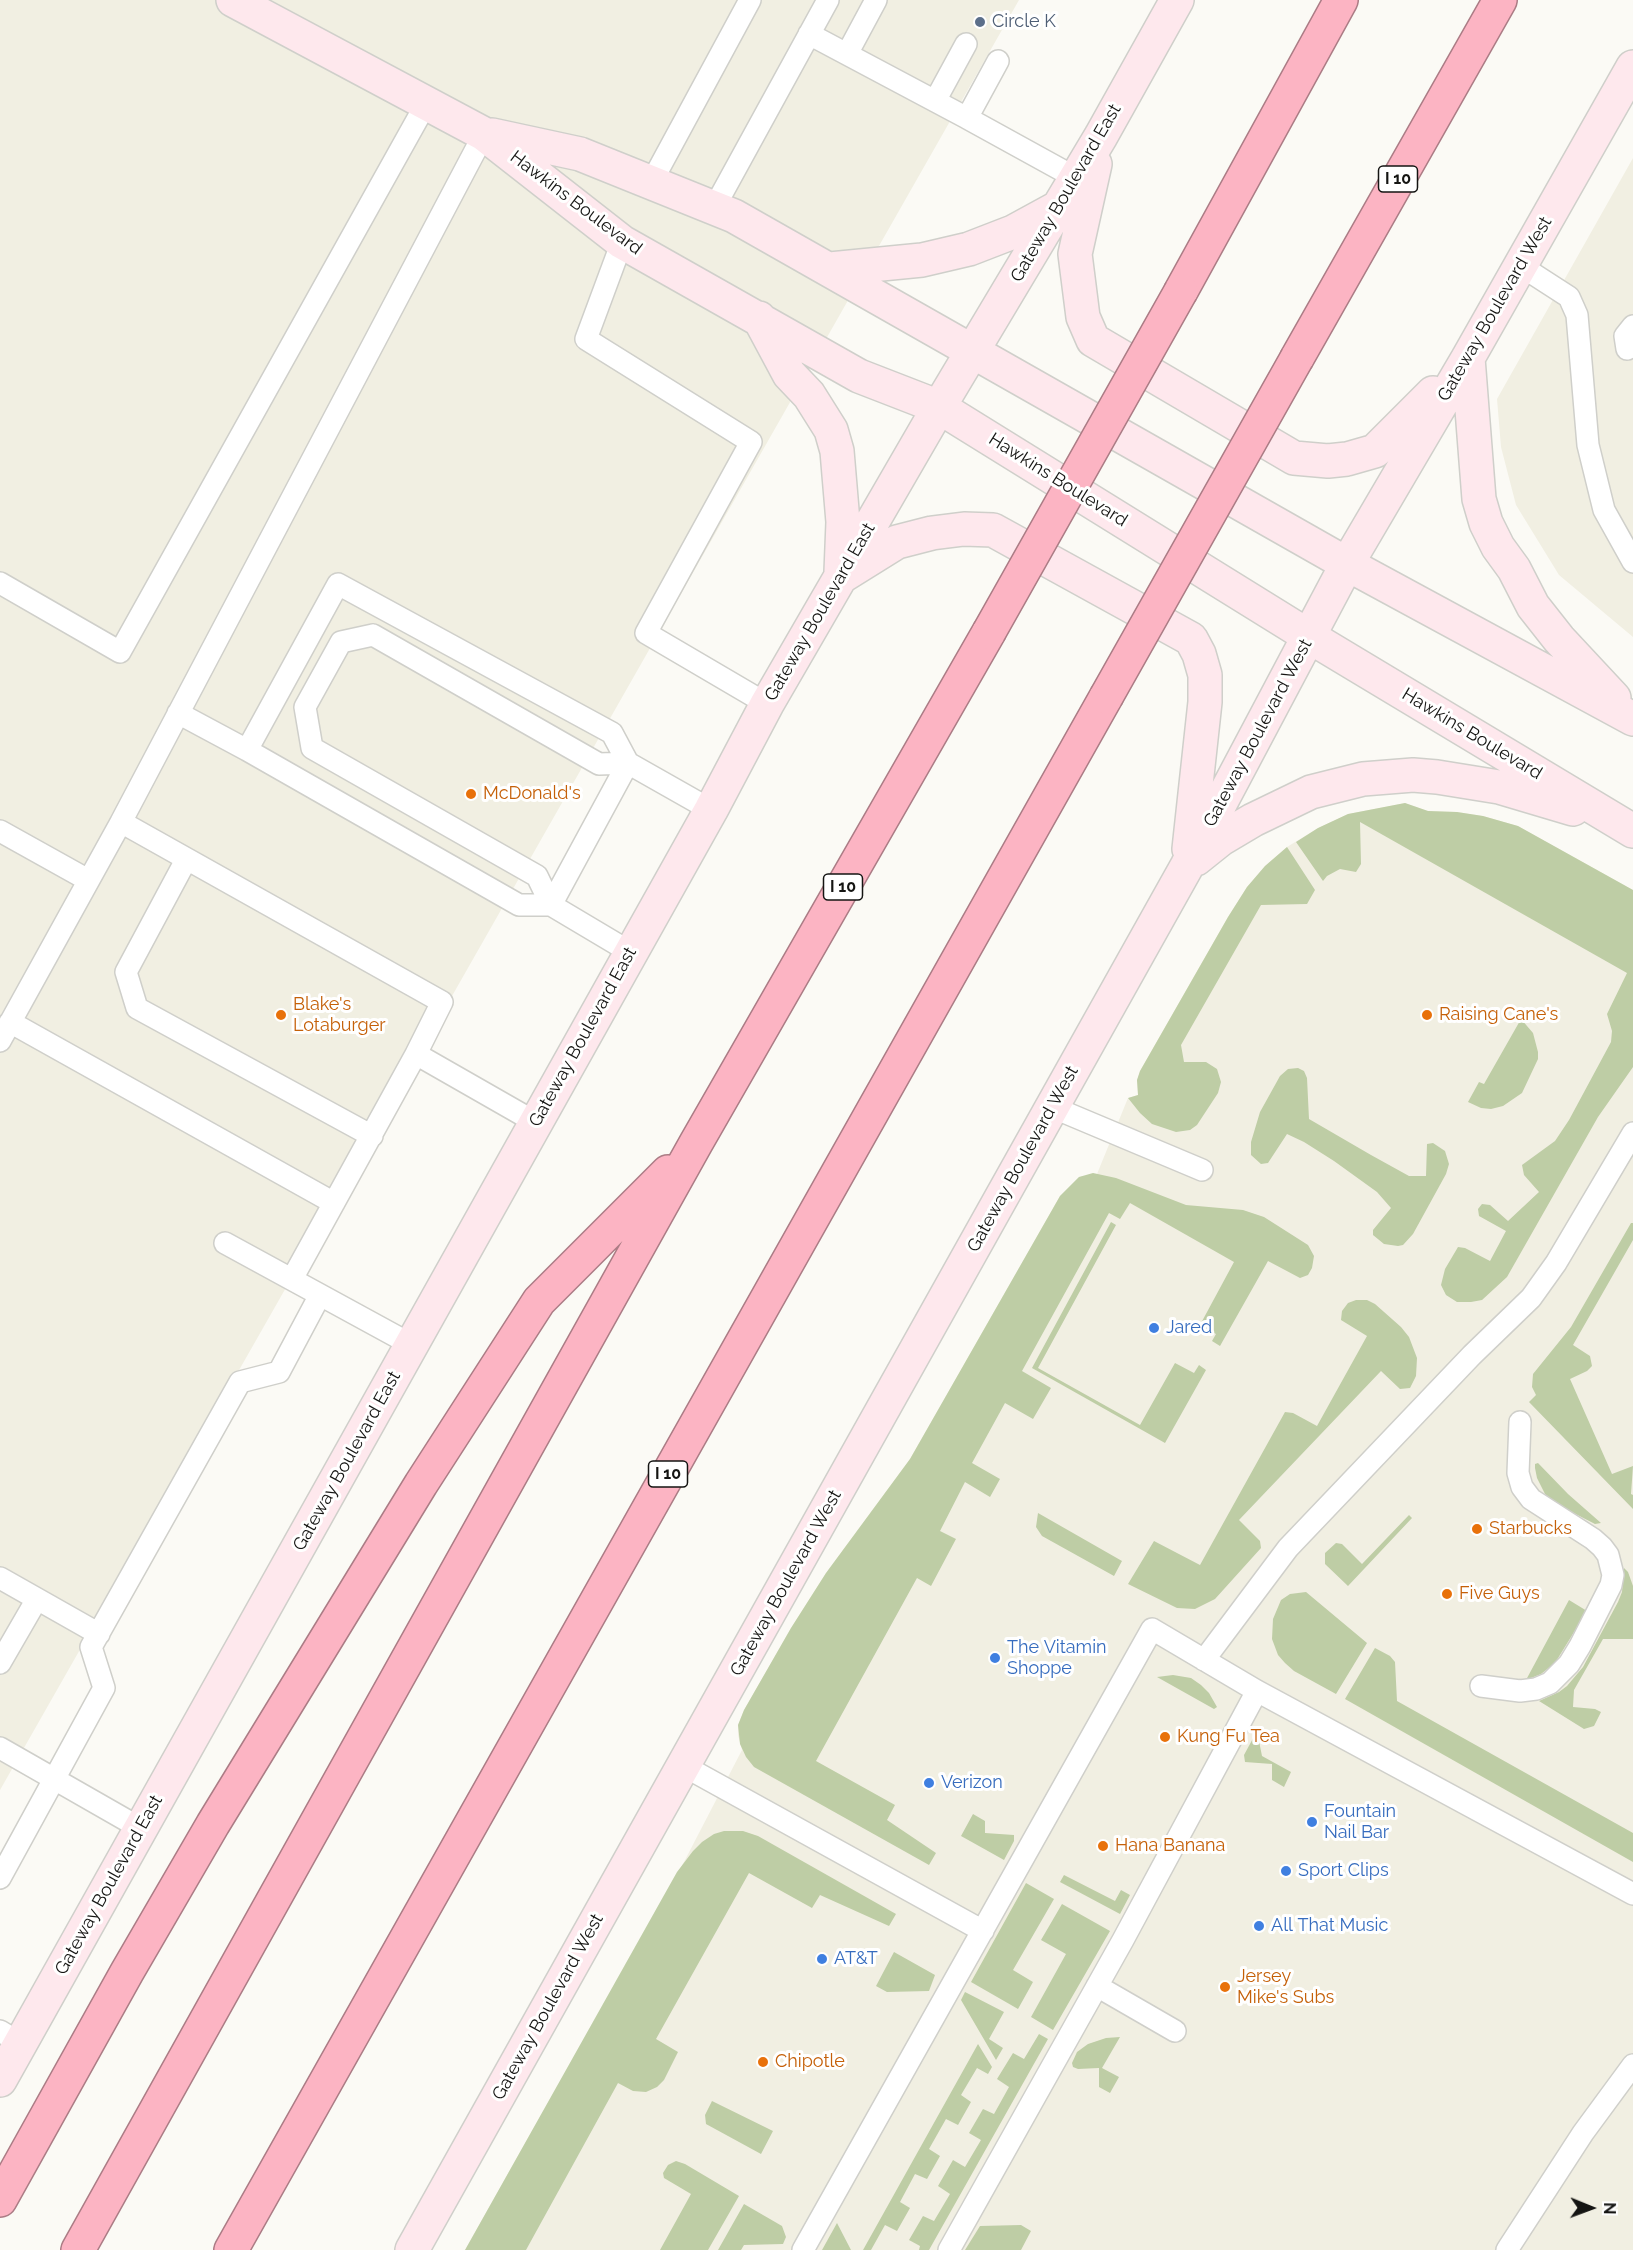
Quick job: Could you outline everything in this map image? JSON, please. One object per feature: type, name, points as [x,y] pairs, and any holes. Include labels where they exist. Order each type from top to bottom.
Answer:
[{"type":"highway","name":"I 10","points":[[78,2250],[696,1143],[989,632],[1181,291],[1341,0]]},
{"type":"highway","name":"I 10","points":[[231,2250],[1500,0]]},
{"type":"highway","points":[[0,2200],[127,1972],[213,1824],[421,1484],[539,1301],[696,1143]]},
{"type":"main road","name":"Hawkins Boulevard","points":[[233,0],[484,134],[622,242],[859,376],[939,407],[1310,637],[1633,831]]},
{"type":"main road","name":"Gateway Boulevard East","points":[[0,2080],[10,2037],[140,1828],[711,810],[767,704],[939,407],[1076,178],[1177,0]]},
{"type":"main road","name":"Gateway Boulevard West","points":[[412,2250],[1187,866],[1347,564],[1521,266],[1633,67]]},
{"type":"main road","name":"Hawkins Boulevard","points":[[484,134],[580,154],[734,216],[1347,564],[1633,718]]},
{"type":"main road","points":[[1101,135],[1075,254],[1083,317],[1093,340],[1293,458],[1328,460],[1347,459],[1375,451],[1468,358]]},
{"type":"main road","points":[[830,269],[922,260],[969,249],[1013,232],[1059,207]]},
{"type":"main road","points":[[759,318],[789,374],[809,395],[831,430],[837,451],[843,522],[841,577]]},
{"type":"main road","points":[[1468,358],[1479,499],[1486,523],[1533,606],[1559,639],[1633,718]]},
{"type":"main road","points":[[841,577],[897,542],[932,533],[964,529],[993,530],[1191,639],[1199,654],[1205,675],[1205,702],[1187,866]]},
{"type":"main road","points":[[1187,866],[1221,839],[1253,820],[1311,792],[1363,779],[1413,775],[1499,787],[1559,804],[1633,831]]},
{"type":"lane","points":[[651,183],[750,0]]},
{"type":"lane","points":[[714,208],[828,0]]},
{"type":"lane","points":[[847,54],[876,0]]},
{"type":"lane","points":[[809,34],[1076,178]]},
{"type":"lane","points":[[935,101],[966,44]]},
{"type":"lane","points":[[967,118],[998,61]]},
{"type":"lane","points":[[0,583],[120,652],[427,102]]},
{"type":"lane","points":[[0,1041],[120,822],[484,134]]},
{"type":"lane","points":[[622,242],[586,339],[751,442],[646,633],[767,704]]},
{"type":"lane","points":[[1521,266],[1569,297],[1577,315],[1588,445],[1604,510],[1633,562]]},
{"type":"lane","points":[[1627,349],[1626,336],[1633,326]]},
{"type":"lane","points":[[247,750],[338,585],[612,734],[628,764]]},
{"type":"lane","points":[[551,905],[537,876],[312,748],[304,707],[340,642],[373,635],[599,764],[628,764],[711,810]]},
{"type":"lane","points":[[178,713],[519,905],[551,905],[630,952]]},
{"type":"lane","points":[[551,905],[628,764]]},
{"type":"lane","points":[[120,822],[442,1002],[372,1136],[292,1280]]},
{"type":"lane","points":[[0,831],[88,880]]},
{"type":"lane","points":[[186,860],[126,972],[138,1008],[372,1136]]},
{"type":"lane","points":[[10,1022],[333,1203]]},
{"type":"lane","points":[[416,1054],[535,1122]]},
{"type":"lane","points":[[1052,1107],[1202,1170]]},
{"type":"lane","points":[[1203,1660],[1288,1548],[1472,1355],[1531,1298],[1556,1263],[1633,1132]]},
{"type":"lane","points":[[225,1243],[412,1345]]},
{"type":"lane","points":[[0,1878],[104,1688],[92,1647],[99,1634],[240,1382],[279,1372],[320,1296]]},
{"type":"lane","points":[[1481,1686],[1520,1690],[1536,1689],[1550,1683],[1569,1664],[1580,1646],[1611,1585],[1613,1575],[1608,1555],[1602,1547],[1531,1500],[1522,1487],[1518,1473],[1520,1422]]},
{"type":"lane","points":[[0,1578],[99,1634]]},
{"type":"lane","points":[[0,1663],[37,1599]]},
{"type":"lane","points":[[802,2250],[1152,1629],[1257,1691],[1633,1894]]},
{"type":"lane","points":[[949,2250],[1097,1986],[1257,1691]]},
{"type":"lane","points":[[0,1748],[140,1828]]},
{"type":"lane","points":[[684,1766],[983,1931]]},
{"type":"lane","points":[[1097,1986],[1175,2031]]},
{"type":"lane","points":[[1506,2250],[1583,2133],[1633,2065]]},
{"type":"shaded area","points":[[0,0],[1019,0],[0,1790]]},
{"type":"shaded area","points":[[1633,158],[1633,637],[1559,575],[1516,505],[1501,447],[1497,399]]},
{"type":"shaded area","points":[[1405,803],[1428,811],[1483,816],[1518,826],[1633,890],[1633,2250],[465,2250],[685,1860],[742,1750],[738,1725],[744,1710],[791,1628],[826,1573],[910,1459],[1060,1196],[1079,1177],[1097,1174],[1128,1098],[1138,1095],[1137,1080],[1140,1071],[1247,887],[1265,866],[1287,847],[1318,828],[1348,814]]},
{"type":"green space","points":[[1405,803],[1428,811],[1483,816],[1518,826],[1633,890],[1633,1067],[1598,1117],[1507,1277],[1482,1300],[1471,1302],[1457,1302],[1446,1295],[1441,1285],[1445,1269],[1458,1247],[1465,1248],[1490,1261],[1506,1231],[1479,1216],[1478,1209],[1482,1204],[1490,1205],[1508,1221],[1539,1192],[1524,1175],[1522,1165],[1555,1141],[1569,1120],[1611,1042],[1612,1031],[1607,1014],[1627,973],[1360,822],[1361,864],[1356,872],[1340,869],[1323,881],[1296,842],[1318,828],[1348,814]]},
{"type":"green space","points":[[1287,847],[1315,890],[1307,904],[1261,905],[1181,1045],[1184,1062],[1206,1062],[1217,1069],[1221,1082],[1218,1093],[1197,1125],[1190,1130],[1176,1132],[1152,1124],[1128,1098],[1138,1095],[1137,1080],[1140,1071],[1247,887],[1265,866]]},
{"type":"green space","points":[[1521,1019],[1533,1033],[1538,1052],[1538,1059],[1522,1093],[1503,1106],[1491,1109],[1481,1108],[1468,1102],[1479,1082],[1484,1084]]},
{"type":"green space","points":[[1298,1068],[1304,1071],[1307,1078],[1309,1119],[1371,1155],[1409,1176],[1426,1176],[1427,1144],[1433,1143],[1445,1151],[1449,1164],[1446,1174],[1413,1234],[1403,1245],[1384,1244],[1373,1235],[1373,1230],[1391,1208],[1377,1192],[1304,1142],[1287,1134],[1268,1163],[1261,1164],[1251,1155],[1251,1142],[1260,1112],[1280,1076],[1288,1069]]},
{"type":"green space","points":[[1093,1173],[1116,1178],[1186,1205],[1243,1210],[1264,1217],[1308,1245],[1314,1256],[1312,1268],[1308,1275],[1300,1278],[1268,1261],[1220,1346],[1212,1341],[1216,1334],[1200,1325],[1234,1262],[1130,1203],[1120,1219],[1109,1213],[1022,1371],[1051,1388],[1033,1419],[1005,1403],[972,1463],[1000,1479],[990,1497],[965,1482],[940,1531],[956,1539],[931,1586],[917,1578],[816,1761],[895,1805],[887,1820],[936,1853],[929,1865],[754,1767],[740,1744],[738,1725],[744,1710],[791,1628],[826,1573],[910,1459],[1060,1196],[1079,1177]]},
{"type":"green space","points":[[1111,1222],[1116,1225],[1038,1368],[1140,1425],[1175,1363],[1194,1373],[1199,1365],[1206,1370],[1165,1443],[1032,1368]]},
{"type":"green space","points":[[1633,1223],[1633,1240],[1573,1345],[1590,1356],[1592,1366],[1570,1379],[1612,1474],[1633,1466],[1631,1494],[1633,1495],[1633,1509],[1529,1402],[1536,1395],[1532,1387],[1533,1374],[1571,1327]]},
{"type":"green space","points":[[1367,1300],[1375,1304],[1409,1337],[1417,1358],[1416,1376],[1410,1388],[1400,1389],[1381,1371],[1239,1520],[1260,1541],[1261,1548],[1215,1599],[1195,1609],[1177,1608],[1128,1584],[1154,1541],[1200,1565],[1285,1412],[1293,1413],[1317,1426],[1367,1336],[1341,1320],[1342,1311],[1348,1303]]},
{"type":"green space","points":[[1538,1463],[1601,1523],[1595,1524],[1560,1506],[1545,1494],[1537,1478],[1535,1464]]},
{"type":"green space","points":[[1038,1513],[1122,1561],[1114,1576],[1042,1536],[1036,1527]]},
{"type":"green space","points":[[1409,1515],[1412,1518],[1348,1586],[1325,1564],[1325,1553],[1336,1543],[1342,1544],[1362,1564]]},
{"type":"green space","points":[[1624,1568],[1633,1586],[1633,1639],[1603,1639],[1574,1690],[1573,1707],[1595,1709],[1601,1712],[1594,1726],[1584,1729],[1539,1701],[1567,1686],[1583,1667],[1618,1602],[1622,1592]]},
{"type":"green space","points":[[1306,1592],[1367,1643],[1336,1694],[1294,1671],[1278,1655],[1272,1639],[1273,1619],[1281,1600],[1290,1594]]},
{"type":"green space","points":[[1569,1600],[1587,1611],[1555,1663],[1541,1674],[1526,1680]]},
{"type":"green space","points":[[1375,1648],[1390,1656],[1395,1662],[1397,1701],[1633,1833],[1633,1862],[1345,1699]]},
{"type":"green space","points":[[1173,1675],[1191,1678],[1201,1685],[1217,1707],[1214,1709],[1157,1677]]},
{"type":"green space","points":[[1257,1731],[1262,1756],[1291,1772],[1284,1787],[1272,1780],[1272,1764],[1245,1762],[1244,1755]]},
{"type":"green space","points":[[973,1814],[985,1821],[985,1833],[1014,1835],[1014,1841],[1004,1860],[961,1836]]},
{"type":"green space","points":[[724,1831],[743,1831],[758,1836],[896,1914],[889,1926],[820,1895],[812,1908],[749,1873],[656,2039],[678,2052],[664,2080],[657,2087],[646,2092],[633,2091],[618,2083],[526,2250],[465,2250],[677,1872],[702,1842]]},
{"type":"green space","points":[[1064,1875],[1115,1901],[1121,1890],[1130,1895],[1120,1914],[1060,1882]]},
{"type":"green space","points":[[1026,1883],[1054,1899],[1013,1970],[1033,1982],[1018,2009],[971,1982]]},
{"type":"green space","points":[[1062,1904],[1110,1931],[1053,2030],[1031,2017],[1066,1954],[1041,1940]]},
{"type":"green space","points":[[894,1952],[935,1975],[929,1991],[887,1992],[876,1986]]},
{"type":"green space","points":[[965,1992],[1004,2012],[989,2039],[1003,2048],[996,2060],[961,2000]]},
{"type":"green space","points":[[1039,2034],[1048,2039],[929,2250],[919,2250],[920,2246],[909,2240],[923,2216],[934,2221],[950,2194],[938,2186],[953,2160],[965,2167],[981,2140],[969,2133],[983,2109],[994,2114],[1009,2087],[997,2079],[1013,2053],[1024,2059]]},
{"type":"green space","points":[[1120,2037],[1102,2068],[1119,2077],[1110,2093],[1099,2087],[1099,2068],[1078,2069],[1073,2067],[1072,2063],[1077,2052],[1088,2044],[1106,2038]]},
{"type":"green space","points":[[978,2044],[992,2067],[988,2074],[977,2068],[961,2095],[971,2102],[958,2125],[946,2119],[929,2149],[940,2156],[927,2179],[915,2174],[900,2202],[910,2208],[897,2231],[885,2225],[871,2250],[863,2250]]},
{"type":"green space","points":[[712,2101],[773,2131],[761,2154],[706,2124],[705,2115]]},
{"type":"green space","points":[[676,2161],[739,2196],[708,2250],[660,2250],[691,2194],[664,2178],[663,2173],[668,2165]]},
{"type":"green space","points":[[744,2204],[782,2226],[786,2237],[783,2244],[744,2245],[741,2250],[718,2250]]},
{"type":"green space","points":[[837,2223],[851,2250],[822,2250]]},
{"type":"green space","points":[[1021,2225],[1031,2231],[1021,2250],[965,2250],[980,2226]]},
{"type":"place","name":"Circle K","points":[[980,22]]},
{"type":"place","name":"McDonald's","points":[[471,794]]},
{"type":"place","name":"Blake's Lotaburger","points":[[281,1015]]},
{"type":"place","name":"Raising Cane's","points":[[1427,1015]]},
{"type":"place","name":"Jared","points":[[1154,1328]]},
{"type":"place","name":"Starbucks","points":[[1477,1529]]},
{"type":"place","name":"Five Guys","points":[[1447,1594]]},
{"type":"place","name":"The Vitamin Shoppe","points":[[995,1658]]},
{"type":"place","name":"Kung Fu Tea","points":[[1165,1737]]},
{"type":"place","name":"Verizon","points":[[929,1783]]},
{"type":"place","name":"Fountain Nail Bar","points":[[1312,1822]]},
{"type":"place","name":"Hana Banana","points":[[1103,1846]]},
{"type":"place","name":"Sport Clips","points":[[1286,1871]]},
{"type":"place","name":"All That Music","points":[[1259,1926]]},
{"type":"place","name":"AT&T","points":[[822,1959]]},
{"type":"place","name":"Jersey Mike's Subs","points":[[1225,1987]]},
{"type":"place","name":"Chipotle","points":[[763,2062]]}]
